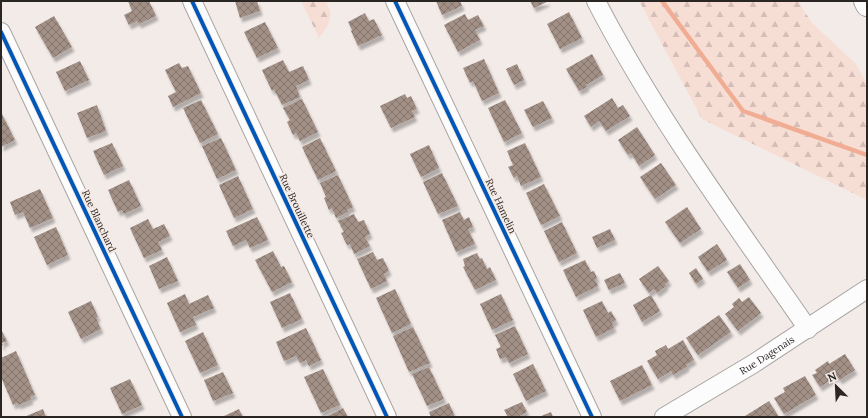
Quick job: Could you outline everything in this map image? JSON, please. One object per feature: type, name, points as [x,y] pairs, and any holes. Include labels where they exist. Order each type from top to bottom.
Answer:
[{"type":"street","name":"Rue Brouillette","points":[[192,1],[388,417]]},
{"type":"street","name":"Rue Hamelin","points":[[395,1],[592,417]]},
{"type":"street","points":[[596,1],[614,36],[666,122],[808,329]]},
{"type":"street","points":[[865,1],[867,5]]},
{"type":"street","name":"Rue Blanchard","points":[[1,32],[182,417]]},
{"type":"street","name":"Rue Dagenais","points":[[664,417],[753,364],[867,289]]},
{"type":"green space","points":[[301,1],[326,1],[331,13],[328,25],[319,38]]},
{"type":"green space","points":[[639,1],[798,1],[812,23],[856,64],[867,84],[867,200],[702,119]]},
{"type":"building","points":[[128,1],[149,1],[156,16],[139,24],[137,21],[129,25],[124,15],[132,11]]},
{"type":"building","points":[[235,1],[257,1],[260,11],[240,18]]},
{"type":"building","points":[[436,1],[460,1],[462,6],[442,15]]},
{"type":"building","points":[[530,1],[549,1],[534,8]]},
{"type":"building","points":[[569,12],[582,38],[560,49],[547,24]]},
{"type":"building","points":[[365,13],[369,21],[374,19],[382,35],[358,46],[348,22]]},
{"type":"building","points":[[465,14],[468,20],[478,15],[484,26],[475,30],[480,40],[458,52],[444,25]]},
{"type":"building","points":[[54,16],[72,47],[53,58],[35,27]]},
{"type":"building","points":[[265,22],[278,48],[257,58],[244,32]]},
{"type":"building","points":[[592,54],[603,75],[579,91],[566,69]]},
{"type":"building","points":[[484,59],[499,93],[482,101],[473,81],[470,83],[463,68]]},
{"type":"building","points":[[283,60],[289,72],[303,66],[309,80],[296,86],[300,97],[282,105],[274,89],[272,91],[262,70]]},
{"type":"building","points":[[80,61],[89,80],[65,91],[56,72]]},
{"type":"building","points":[[179,63],[182,68],[188,66],[201,93],[173,107],[168,96],[176,92],[165,70]]},
{"type":"building","points":[[517,64],[524,80],[514,85],[506,69]]},
{"type":"building","points":[[405,94],[407,98],[411,96],[417,109],[412,111],[415,117],[391,128],[380,106]]},
{"type":"building","points":[[612,98],[618,108],[623,105],[630,116],[606,131],[599,121],[591,127],[584,116]]},
{"type":"building","points":[[302,99],[318,132],[300,141],[296,133],[293,135],[287,122],[290,120],[283,108]]},
{"type":"building","points":[[201,100],[218,134],[200,143],[183,108]]},
{"type":"building","points":[[505,100],[522,133],[504,142],[488,108]]},
{"type":"building","points":[[543,101],[552,118],[533,127],[524,110]]},
{"type":"building","points":[[97,105],[106,131],[87,138],[77,113]]},
{"type":"building","points":[[1,112],[15,140],[1,147]]},
{"type":"building","points":[[637,127],[655,155],[639,166],[631,153],[628,155],[618,140]]},
{"type":"building","points":[[221,138],[236,170],[217,179],[202,146]]},
{"type":"building","points":[[320,138],[336,171],[318,180],[302,147]]},
{"type":"building","points":[[112,143],[123,166],[104,175],[93,151]]},
{"type":"building","points":[[525,143],[541,177],[521,186],[517,176],[514,178],[508,167],[513,165],[507,151]]},
{"type":"building","points":[[429,145],[439,168],[421,177],[410,154]]},
{"type":"building","points":[[661,163],[676,185],[655,199],[640,177]]},
{"type":"building","points":[[442,173],[458,206],[438,214],[423,182]]},
{"type":"building","points":[[338,175],[353,207],[347,210],[348,212],[336,218],[332,208],[329,210],[324,198],[326,197],[320,183]]},
{"type":"building","points":[[238,176],[253,209],[234,218],[219,185]]},
{"type":"building","points":[[129,180],[141,206],[124,214],[122,210],[118,212],[108,190]]},
{"type":"building","points":[[544,184],[560,216],[541,225],[526,193]]},
{"type":"building","points":[[40,189],[53,218],[30,228],[23,212],[15,215],[10,202]]},
{"type":"building","points":[[687,207],[701,229],[680,243],[665,222]]},
{"type":"building","points":[[460,212],[464,220],[469,217],[473,227],[468,229],[475,244],[456,252],[442,220]]},
{"type":"building","points":[[354,214],[358,222],[364,220],[370,234],[365,237],[370,246],[354,254],[350,244],[347,245],[341,233],[344,232],[338,221]]},
{"type":"building","points":[[257,217],[268,240],[250,248],[246,240],[233,246],[226,231]]},
{"type":"building","points":[[148,219],[153,229],[164,224],[170,236],[158,242],[162,250],[144,258],[130,228]]},
{"type":"building","points":[[562,222],[577,253],[559,262],[544,231]]},
{"type":"building","points":[[56,227],[68,255],[47,265],[34,237]]},
{"type":"building","points":[[610,229],[615,240],[597,248],[592,237]]},
{"type":"building","points":[[717,244],[727,260],[708,272],[698,257]]},
{"type":"building","points":[[273,251],[281,267],[284,266],[292,282],[272,292],[255,260]]},
{"type":"building","points":[[373,252],[377,260],[383,258],[389,271],[384,274],[387,281],[371,289],[357,259]]},
{"type":"building","points":[[477,253],[480,259],[482,258],[487,269],[490,267],[496,280],[475,290],[463,267],[465,266],[463,259]]},
{"type":"building","points":[[167,257],[178,281],[159,289],[149,266]]},
{"type":"building","points":[[585,260],[591,272],[594,271],[597,278],[595,280],[598,286],[576,297],[563,270]]},
{"type":"building","points":[[740,264],[750,280],[738,288],[727,272]]},
{"type":"building","points":[[658,266],[669,281],[665,284],[666,286],[657,293],[654,289],[649,293],[639,279]]},
{"type":"building","points":[[696,268],[703,279],[696,284],[689,273]]},
{"type":"building","points":[[620,273],[625,283],[609,290],[604,280]]},
{"type":"building","points":[[395,289],[411,324],[392,333],[376,298]]},
{"type":"building","points":[[290,293],[302,319],[282,328],[270,302]]},
{"type":"building","points":[[185,294],[189,304],[208,295],[214,308],[193,317],[196,325],[180,332],[167,303]]},
{"type":"building","points":[[501,294],[513,320],[492,330],[480,304]]},
{"type":"building","points":[[651,295],[660,311],[642,322],[633,305]]},
{"type":"building","points":[[749,297],[761,313],[738,331],[725,314],[734,307],[732,304],[739,298],[742,302]]},
{"type":"building","points":[[91,301],[98,317],[96,318],[101,329],[81,339],[68,312]]},
{"type":"building","points":[[602,301],[608,313],[611,311],[616,320],[612,323],[614,328],[596,337],[583,310]]},
{"type":"building","points":[[719,315],[731,332],[698,355],[686,338]]},
{"type":"building","points":[[515,326],[528,354],[509,363],[506,357],[500,359],[496,349],[501,347],[495,335]]},
{"type":"building","points":[[413,327],[430,363],[409,372],[393,336]]},
{"type":"building","points":[[306,328],[321,360],[309,366],[306,360],[300,363],[296,356],[284,361],[276,342]]},
{"type":"building","points":[[1,329],[7,341],[2,343],[3,345],[1,346]]},
{"type":"building","points":[[203,332],[218,365],[200,373],[185,341]]},
{"type":"building","points":[[683,340],[694,360],[686,365],[687,367],[673,375],[671,371],[658,379],[647,361],[657,355],[655,351],[666,345],[668,349]]},
{"type":"building","points":[[16,351],[35,395],[30,397],[31,400],[18,405],[17,403],[13,405],[1,377],[1,358]]},
{"type":"building","points":[[845,354],[855,370],[840,380],[837,376],[820,387],[812,375],[817,373],[815,370],[828,361],[829,364]]},
{"type":"building","points":[[533,364],[546,391],[526,401],[513,374]]},
{"type":"building","points":[[642,365],[652,385],[620,401],[610,381]]},
{"type":"building","points":[[429,367],[444,399],[427,406],[412,374]]},
{"type":"building","points":[[323,369],[340,405],[321,413],[304,377]]},
{"type":"building","points":[[223,372],[233,393],[213,401],[204,380]]},
{"type":"building","points":[[805,376],[816,395],[784,414],[774,398],[785,392],[783,388]]},
{"type":"building","points":[[130,379],[142,405],[122,414],[110,388]]},
{"type":"building","points":[[769,401],[779,417],[745,416]]},
{"type":"building","points":[[522,402],[527,412],[517,417],[508,417],[504,410]]},
{"type":"building","points":[[449,403],[455,417],[431,417],[429,412]]},
{"type":"building","points":[[343,408],[348,417],[326,417]]},
{"type":"building","points":[[43,409],[46,417],[24,417]]},
{"type":"building","points":[[239,409],[243,417],[222,417]]},
{"type":"building","points":[[551,412],[553,417],[539,417]]},
{"type":"waterway","points":[[662,1],[743,111],[867,155]]},
{"type":"cycle path","points":[[192,1],[387,417]]},
{"type":"cycle path","points":[[395,1],[592,417]]},
{"type":"cycle path","points":[[1,32],[182,417]]}]
